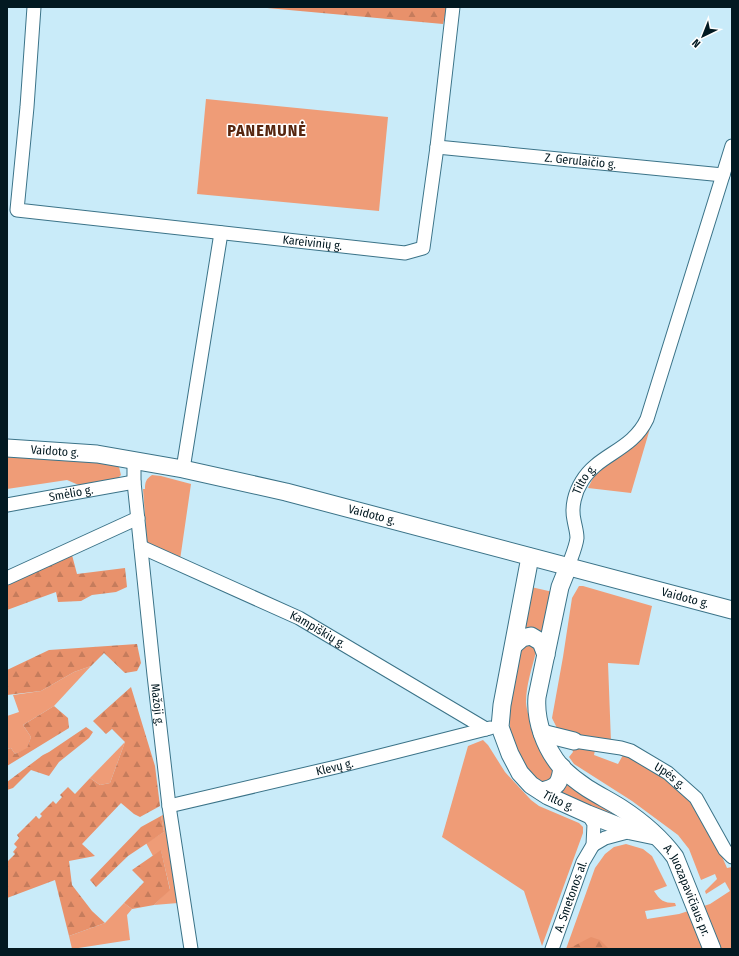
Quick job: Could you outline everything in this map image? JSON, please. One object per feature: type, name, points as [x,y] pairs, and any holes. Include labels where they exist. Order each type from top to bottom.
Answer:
[{"type":"main road","name":"Vaidoto g.","points":[[7,448],[97,454],[183,469],[286,492],[732,610]]},
{"type":"main road","name":"Tilto g.","points":[[530,557],[502,705],[493,728],[510,754],[520,773],[531,785],[555,800],[631,831]]},
{"type":"main road","name":"Tilto g.","points":[[568,567],[560,587],[536,706],[542,733],[559,764],[589,789],[621,808]]},
{"type":"main road","points":[[514,645],[522,638],[531,636],[541,642],[546,655]]},
{"type":"main road","points":[[542,733],[574,741]]},
{"type":"main road","points":[[541,791],[552,789],[558,783],[561,778],[559,764],[564,749],[574,741]]},
{"type":"main road","name":"A. Juozapavičiaus pr.","points":[[621,808],[665,844],[675,857],[712,949]]},
{"type":"main road","name":"A. Juozapavičiaus pr.","points":[[631,831],[656,836]]},
{"type":"street","points":[[34,7],[27,107],[17,210],[220,233],[183,469]]},
{"type":"street","name":"Kareivinių g.","points":[[220,233],[405,253],[423,248],[437,147],[453,7]]},
{"type":"street","name":"Tilto g.","points":[[568,567],[577,538],[573,518],[573,506],[576,493],[581,482],[589,471],[638,435],[647,419],[732,146]]},
{"type":"street","name":"Z. Gerulaičio g.","points":[[437,147],[723,175]]},
{"type":"street","name":"Mažoji g.","points":[[134,460],[134,482],[169,806],[191,949]]},
{"type":"street","name":"Smėlio g.","points":[[7,505],[134,482]]},
{"type":"street","points":[[7,578],[138,518]]},
{"type":"street","name":"Kampiškių g.","points":[[141,548],[299,618],[493,728]]},
{"type":"street","name":"Klevų g.","points":[[169,806],[493,728]]},
{"type":"street","name":"Upės g.","points":[[574,741],[631,751],[668,773],[696,798],[725,850],[732,857]]},
{"type":"street","name":"A. Smetonos al.","points":[[552,949],[583,862],[593,845],[594,824],[588,814]]},
{"type":"street","points":[[593,845],[605,838],[631,831]]},
{"type":"shaded area","points":[[206,99],[388,117],[379,211],[197,194]]},
{"type":"shaded area","points":[[651,425],[631,493],[588,488],[596,472],[638,443]]},
{"type":"shaded area","points":[[7,456],[102,462],[119,467],[121,475],[118,478],[93,485],[81,486],[67,480],[7,489]]},
{"type":"shaded area","points":[[152,475],[191,484],[180,560],[153,547],[147,542],[143,489],[145,489],[147,479]]},
{"type":"shaded area","points":[[579,586],[652,606],[639,665],[608,663],[611,742],[562,732],[557,728],[552,718],[572,598]]},
{"type":"shaded area","points":[[531,587],[553,592],[544,635],[524,631]]},
{"type":"shaded area","points":[[525,643],[535,647],[536,652],[527,689],[527,710],[533,728],[555,771],[552,781],[540,783],[520,759],[514,746],[509,720],[511,691],[517,662],[520,650]]},
{"type":"shaded area","points":[[91,666],[54,706],[23,725],[31,737],[27,749],[15,754],[11,748],[7,749],[7,716],[19,712],[13,695],[41,691],[74,672]]},
{"type":"shaded area","points":[[483,740],[488,745],[505,772],[531,800],[539,806],[579,823],[583,827],[583,833],[542,946],[524,891],[442,837],[468,746]]},
{"type":"shaded area","points":[[125,742],[110,783],[100,785],[90,778]]},
{"type":"shaded area","points":[[578,747],[595,750],[594,755],[618,764],[623,755],[648,764],[693,802],[710,829],[727,868],[732,867],[732,949],[566,949],[595,868],[605,854],[614,847],[626,844],[643,849],[652,856],[667,886],[654,891],[662,900],[675,903],[676,906],[645,911],[647,919],[679,914],[710,904],[730,891],[725,882],[706,894],[705,891],[717,879],[715,874],[701,880],[689,849],[678,835],[632,801],[574,764],[569,757],[573,752],[572,748]]},
{"type":"shaded area","points":[[568,782],[628,823],[557,793]]},
{"type":"shaded area","points":[[166,813],[178,903],[154,905],[170,889],[161,851],[153,856],[146,843],[164,832],[161,816]]},
{"type":"shaded area","points":[[124,903],[132,909],[127,915],[130,940],[72,949],[69,936],[105,923]]},
{"type":"green space","points":[[256,7],[447,7],[443,24]]},
{"type":"green space","points":[[72,555],[77,574],[125,568],[127,587],[116,592],[92,595],[81,601],[58,602],[56,592],[7,610],[7,585]]},
{"type":"green space","points":[[137,644],[141,663],[137,671],[125,673],[104,653],[91,666],[74,672],[41,691],[7,695],[7,670],[49,650]]},
{"type":"green space","points":[[131,687],[155,766],[160,806],[140,817],[121,803],[82,844],[95,856],[69,861],[72,885],[92,911],[105,923],[69,936],[55,880],[7,898],[7,862],[15,854],[13,852],[17,847],[14,844],[19,838],[17,835],[36,816],[39,819],[42,816],[40,814],[53,801],[56,804],[62,797],[60,795],[68,787],[75,794],[90,778],[100,785],[110,783],[125,742],[112,729],[106,734],[93,721]]},
{"type":"green space","points":[[54,706],[68,718],[69,728],[7,766],[7,749],[11,748],[15,754],[27,748],[31,737],[23,725]]},
{"type":"green space","points":[[86,727],[93,732],[89,738],[59,762],[49,776],[31,770],[13,788],[7,790],[7,782],[43,755]]},
{"type":"green space","points":[[161,816],[164,832],[128,856],[96,887],[90,880],[141,827]]},
{"type":"green space","points":[[161,850],[170,890],[154,905],[132,909],[124,903],[144,882],[132,870]]},
{"type":"green space","points":[[591,937],[600,940],[609,949],[570,949],[570,948]]},
{"type":"district","name":"PANEMUNĖ","points":[[267,130]]}]
